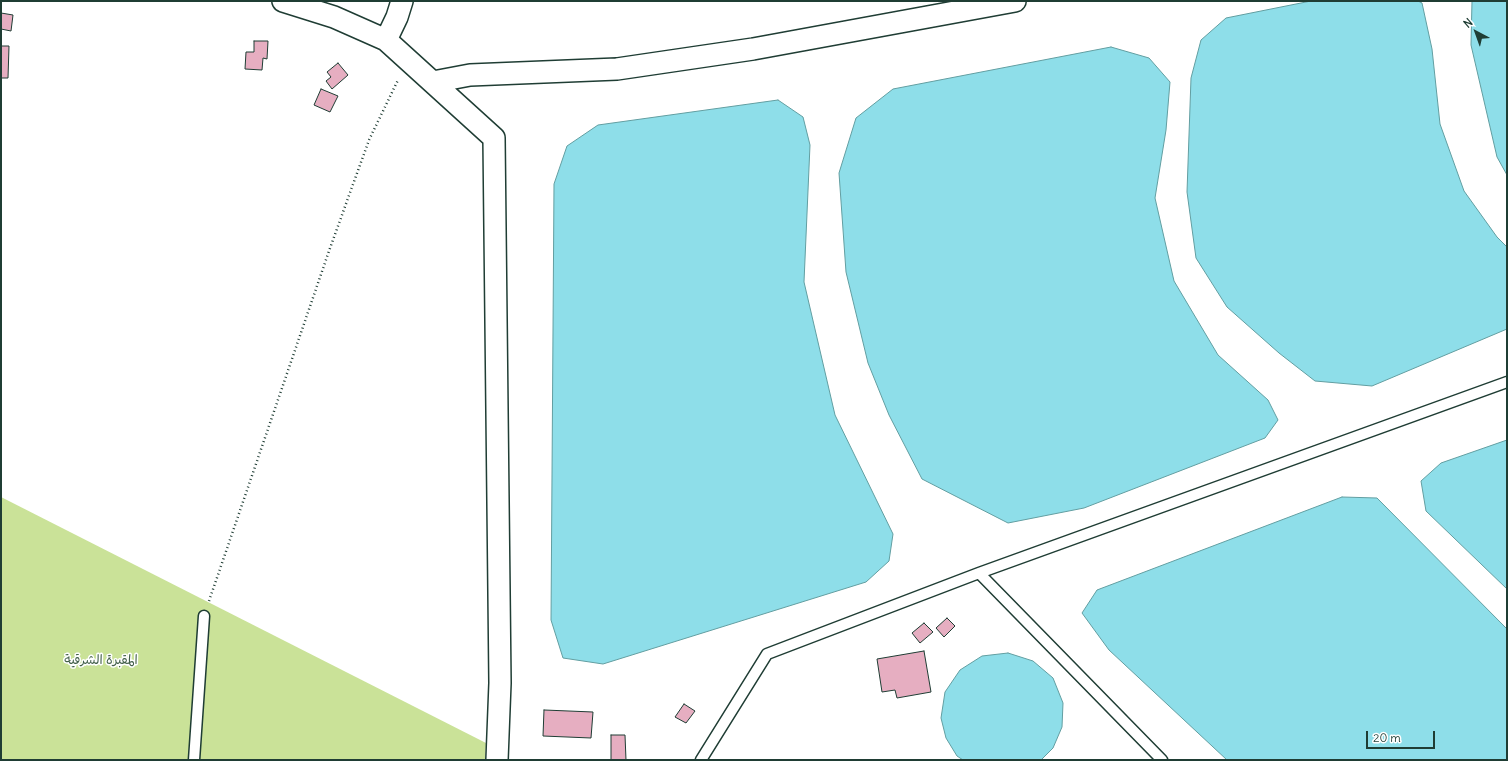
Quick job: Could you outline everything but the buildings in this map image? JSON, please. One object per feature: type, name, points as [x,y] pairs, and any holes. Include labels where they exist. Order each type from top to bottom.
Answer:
[{"type":"street","points":[[283,1],[334,17],[386,40],[494,138],[500,683],[497,760]]},
{"type":"street","points":[[386,40],[397,17],[402,1]]},
{"type":"street","points":[[433,82],[470,75],[617,69],[753,49],[1015,1]]},
{"type":"lane","points":[[701,760],[767,654],[979,572],[1507,382]]},
{"type":"lane","points":[[979,572],[1162,760]]},
{"type":"lane","points":[[194,760],[204,616]]},
{"type":"path","points":[[204,616],[329,251],[369,140],[408,60]]},
{"type":"green space","name":"المقبرة الشرقية","points":[[1,497],[486,743],[485,760],[1,760]]},
{"type":"water","points":[[1311,1],[1418,1],[1422,3],[1432,49],[1440,124],[1464,191],[1497,237],[1507,247],[1507,329],[1372,386],[1315,381],[1279,353],[1227,307],[1196,258],[1187,192],[1191,78],[1201,40],[1226,18]]},
{"type":"water","points":[[1472,1],[1507,1],[1507,175],[1497,157],[1471,45]]},
{"type":"water","points":[[1111,47],[1149,58],[1170,82],[1166,130],[1155,198],[1174,281],[1218,355],[1268,400],[1278,420],[1265,438],[1084,508],[1008,523],[922,479],[889,415],[868,363],[846,272],[839,173],[856,118],[893,89]]},
{"type":"water","points":[[778,100],[803,117],[810,145],[804,282],[835,415],[893,534],[889,561],[866,582],[603,664],[563,658],[551,620],[554,184],[567,146],[598,125]]},
{"type":"water","points":[[1507,440],[1507,589],[1426,511],[1421,481],[1441,463]]},
{"type":"water","points":[[1342,497],[1377,498],[1507,629],[1507,760],[1227,760],[1109,650],[1082,613],[1097,590]]},
{"type":"water","points":[[1008,653],[1033,661],[1053,678],[1063,703],[1062,727],[1053,748],[1041,760],[963,760],[957,756],[946,738],[941,718],[945,692],[960,670],[982,656]]}]
